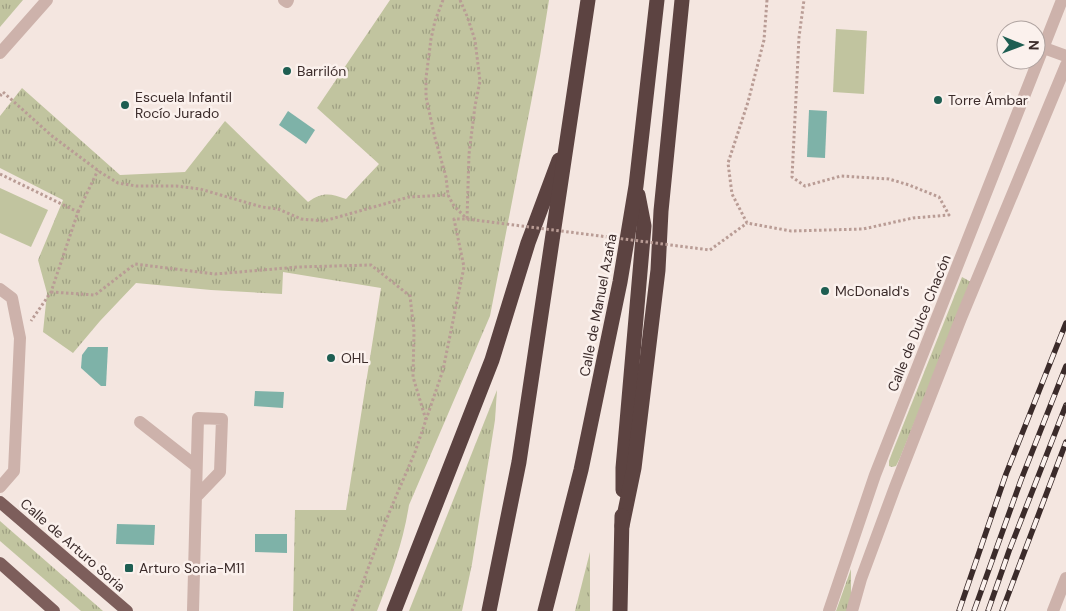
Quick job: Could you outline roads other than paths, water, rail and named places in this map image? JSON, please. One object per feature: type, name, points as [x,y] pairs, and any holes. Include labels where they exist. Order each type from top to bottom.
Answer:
[{"type":"highway","points":[[489,611],[519,462],[588,0]]},
{"type":"highway","name":"Calle de Manuel Azaña","points":[[545,611],[581,470],[620,282],[636,186],[657,0]]},
{"type":"highway","points":[[622,526],[634,468],[657,280],[661,211],[682,0]]},
{"type":"highway","points":[[394,611],[489,369],[528,243],[568,135]]},
{"type":"highway","points":[[620,611],[623,468],[644,226],[636,186]]},
{"type":"main road","name":"Calle de Arturo Soria","points":[[0,502],[127,611]]},
{"type":"main road","points":[[0,563],[54,611]]},
{"type":"street","points":[[0,53],[47,0]]},
{"type":"street","points":[[284,0],[287,2],[288,0]]},
{"type":"street","name":"Calle de Dulce Chacón","points":[[1046,43],[1062,0]]},
{"type":"street","points":[[1046,49],[1066,56]]},
{"type":"street","points":[[852,611],[861,579],[895,487],[961,318],[1066,65]]},
{"type":"street","name":"Calle de Dulce Chacón","points":[[829,611],[875,475],[1035,70]]},
{"type":"street","points":[[0,289],[12,298],[20,338],[14,471],[0,488]]},
{"type":"street","points":[[193,610],[198,418],[222,419],[220,472],[196,497]]},
{"type":"street","points":[[140,422],[196,466]]},
{"type":"street","points":[[1053,611],[1066,578]]},
{"type":"water","points":[[809,110],[827,111],[825,158],[807,157]]},
{"type":"water","points":[[288,111],[315,130],[306,144],[279,125]]},
{"type":"water","points":[[88,347],[108,347],[106,386],[101,386],[81,368],[82,355]]},
{"type":"water","points":[[255,391],[284,392],[283,408],[254,406]]},
{"type":"water","points":[[117,524],[155,525],[154,545],[116,544]]},
{"type":"water","points":[[255,534],[287,534],[287,553],[255,552]]},
{"type":"railway","points":[[959,611],[1006,474],[1066,323]]},
{"type":"railway","points":[[974,611],[1021,480],[1066,366]]},
{"type":"railway","points":[[988,611],[1009,551],[1066,405]]},
{"type":"railway","points":[[1002,611],[1066,442]]},
{"type":"place","name":"Barrilón","points":[[287,71]]},
{"type":"place","name":"Torre Ámbar","points":[[938,100]]},
{"type":"place","name":"Escuela Infantil Rocío Jurado","points":[[125,105]]},
{"type":"place","name":"McDonald's","points":[[825,291]]},
{"type":"place","name":"OHL","points":[[331,358]]},
{"type":"place","name":"Arturo Soria-M11","points":[[129,568]]}]
